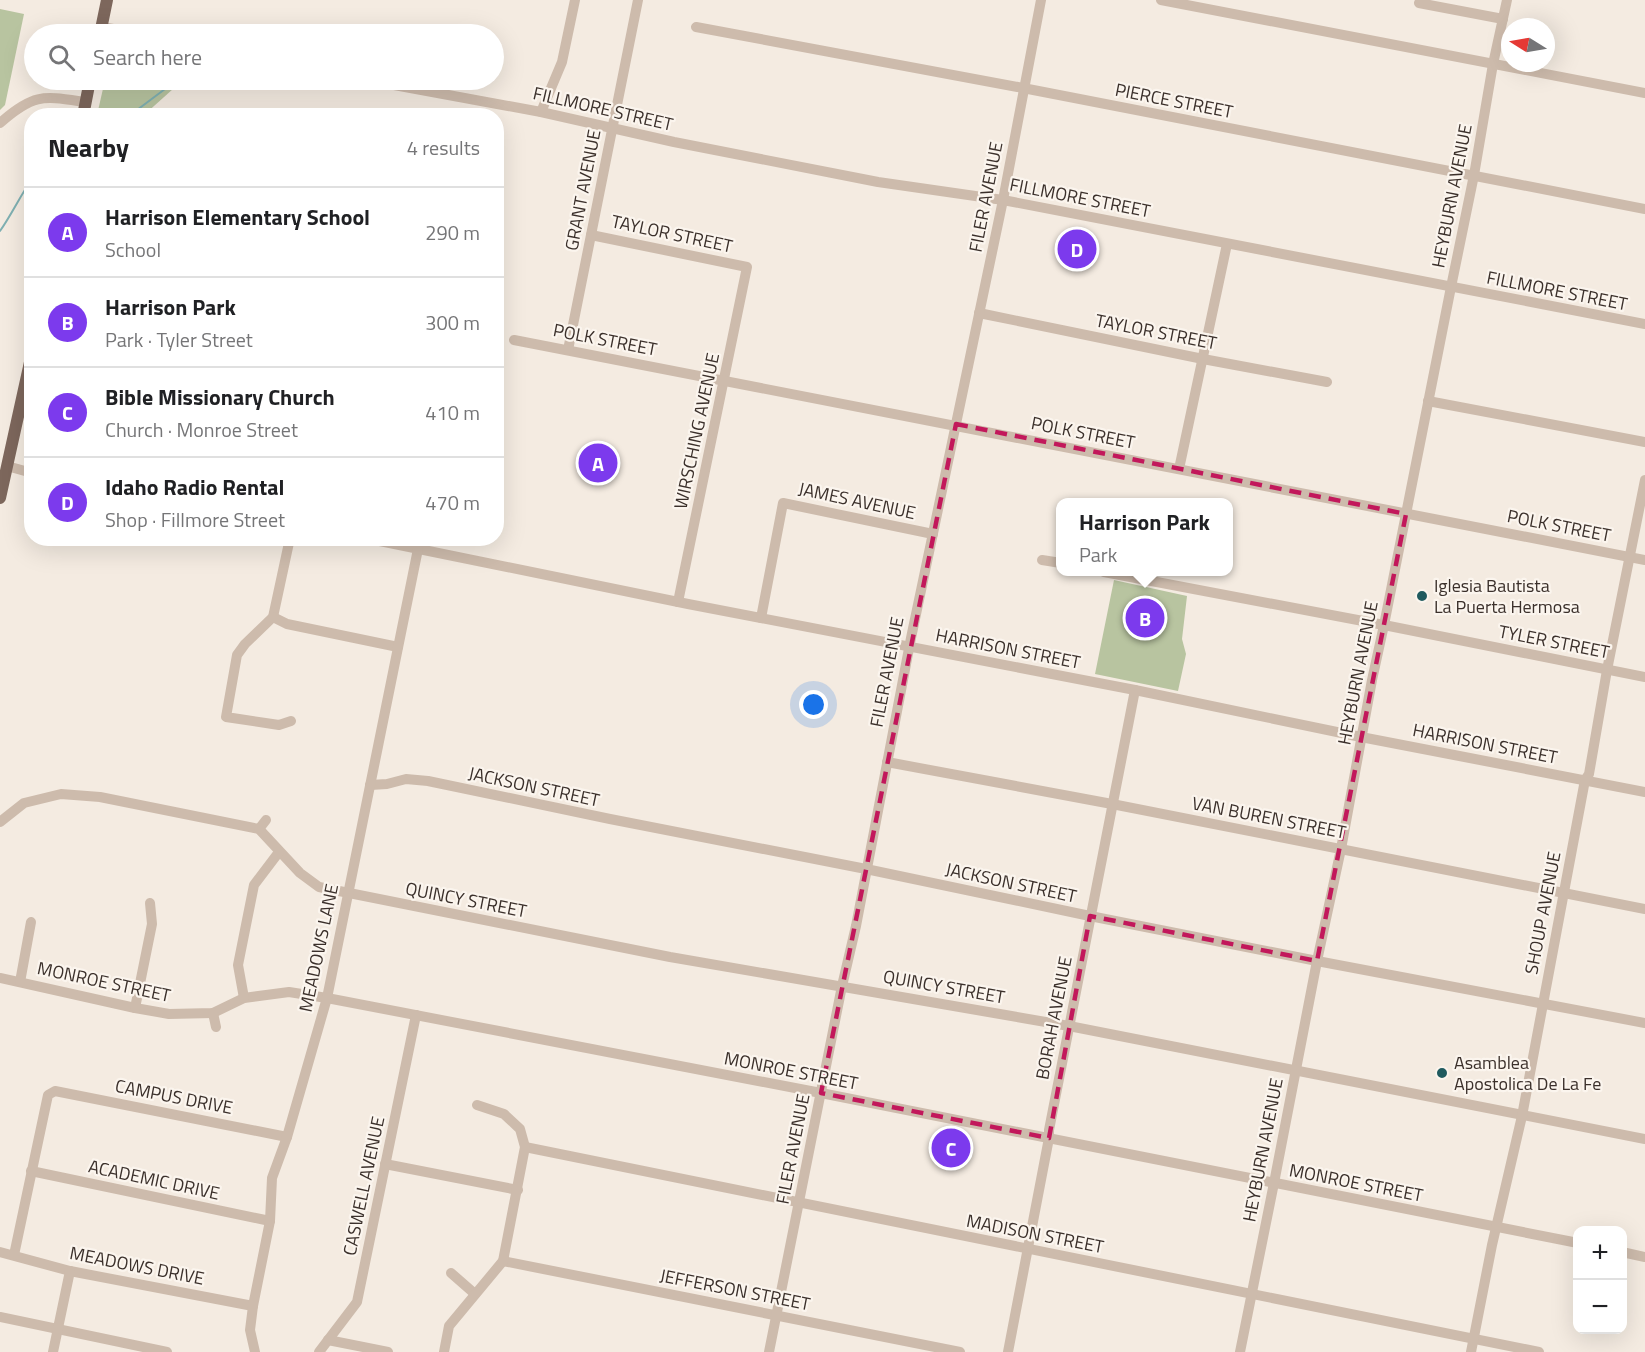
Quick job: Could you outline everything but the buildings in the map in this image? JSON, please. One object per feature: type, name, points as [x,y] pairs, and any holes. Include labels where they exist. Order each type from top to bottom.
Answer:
[{"type":"main road","points":[[102,24],[107,0]]},
{"type":"main road","points":[[84,108],[88,90]]},
{"type":"main road","points":[[0,498],[24,389]]},
{"type":"street","points":[[541,111],[562,62],[576,0]]},
{"type":"street","name":"GRANT AVENUE","points":[[567,351],[638,0]]},
{"type":"street","name":"FILER AVENUE","points":[[769,1352],[856,926],[909,647],[1003,200],[1041,0]]},
{"type":"street","points":[[1161,0],[1645,93]]},
{"type":"street","name":"HEYBURN AVENUE","points":[[1503,18],[1507,0]]},
{"type":"street","points":[[1419,3],[1501,19]]},
{"type":"street","name":"PIERCE STREET","points":[[696,27],[1645,209]]},
{"type":"street","name":"HEYBURN AVENUE","points":[[1240,1352],[1474,175],[1501,28]]},
{"type":"street","name":"FILLMORE STREET","points":[[423,90],[541,111],[674,142],[878,182],[1003,200],[1645,324]]},
{"type":"street","points":[[0,123],[26,103],[40,98],[86,102]]},
{"type":"street","name":"TAYLOR STREET","points":[[591,235],[747,267]]},
{"type":"street","points":[[1179,469],[1227,244]]},
{"type":"street","name":"WIRSCHING AVENUE","points":[[678,602],[747,267]]},
{"type":"street","name":"TAYLOR STREET","points":[[979,313],[1327,382]]},
{"type":"street","name":"POLK STREET","points":[[514,340],[956,424],[1645,560]]},
{"type":"street","points":[[1428,401],[1645,442]]},
{"type":"street","points":[[7,466],[24,470]]},
{"type":"street","name":"SHOUP AVENUE","points":[[1471,1352],[1521,1116],[1645,480]]},
{"type":"street","name":"JAMES AVENUE","points":[[761,618],[783,503],[933,534]]},
{"type":"street","points":[[288,546],[273,617],[237,655],[226,717],[279,725],[291,721]]},
{"type":"street","name":"HARRISON STREET","points":[[404,546],[1645,792]]},
{"type":"street","name":"MEADOWS LANE","points":[[255,1352],[250,1330],[270,1221],[272,1178],[287,1137],[327,998],[418,549]]},
{"type":"street","points":[[1042,560],[1056,562]]},
{"type":"street","name":"TYLER STREET","points":[[1125,576],[1645,676]]},
{"type":"street","points":[[273,617],[287,624],[398,647]]},
{"type":"street","name":"BORAH AVENUE","points":[[1008,1352],[1135,690]]},
{"type":"street","name":"VAN BUREN STREET","points":[[887,762],[1645,909]]},
{"type":"street","name":"JACKSON STREET","points":[[370,785],[387,784],[406,779],[428,781],[1090,916],[1645,1023]]},
{"type":"street","points":[[0,822],[24,803],[61,794],[100,797],[259,830],[266,820]]},
{"type":"street","name":"QUINCY STREET","points":[[259,830],[300,873],[319,887],[670,957],[1069,1026],[1645,1139]]},
{"type":"street","points":[[244,998],[238,965],[254,885],[279,852]]},
{"type":"street","points":[[135,1008],[152,924],[150,903]]},
{"type":"street","points":[[20,982],[31,922]]},
{"type":"street","name":"MONROE STREET","points":[[0,978],[169,1014],[213,1013],[244,998],[289,992],[327,998],[1573,1242]]},
{"type":"street","points":[[213,1013],[216,1027]]},
{"type":"street","name":"CASWELL AVENUE","points":[[319,1352],[357,1302],[416,1015]]},
{"type":"street","name":"CAMPUS DRIVE","points":[[31,1171],[48,1095],[55,1091],[287,1137]]},
{"type":"street","points":[[444,1352],[449,1326],[503,1261],[525,1147],[520,1129],[504,1113],[477,1105]]},
{"type":"street","name":"MADISON STREET","points":[[525,1147],[1539,1352]]},
{"type":"street","points":[[385,1164],[518,1190]]},
{"type":"street","points":[[14,1255],[31,1171]]},
{"type":"street","name":"ACADEMIC DRIVE","points":[[31,1171],[270,1221]]},
{"type":"street","name":"MEADOWS DRIVE","points":[[0,1252],[70,1271],[253,1306]]},
{"type":"street","points":[[1627,1253],[1645,1257]]},
{"type":"street","name":"JEFFERSON STREET","points":[[503,1261],[960,1352]]},
{"type":"street","points":[[53,1352],[70,1271]]},
{"type":"street","points":[[451,1273],[475,1294]]},
{"type":"street","points":[[0,1317],[167,1352]]},
{"type":"street","points":[[328,1340],[388,1352]]},
{"type":"highlighted area","points":[[956,424],[1406,514],[1317,961],[1090,916],[1049,1138],[821,1093]]},
{"type":"green space","points":[[0,9],[24,14],[5,105],[0,110]]},
{"type":"green space","points":[[103,90],[172,90],[152,108],[99,108]]},
{"type":"green space","points":[[1114,580],[1187,596],[1182,639],[1186,654],[1178,691],[1095,674]]},
{"type":"waterway","points":[[140,108],[164,90]]},
{"type":"waterway","points":[[0,231],[24,192]]},
{"type":"place","name":"Idaho Radio Rental","points":[[1077,249]]},
{"type":"place","name":"Harrison Elementary School","points":[[598,463]]},
{"type":"place","name":"Iglesia Bautista La Puerta Hermosa","points":[[1422,596]]},
{"type":"place","name":"Harrison Park","points":[[1145,618]]},
{"type":"place","name":"Asamblea Apostolica De La Fe","points":[[1442,1073]]},
{"type":"place","name":"Bible Missionary Church","points":[[951,1148]]}]
